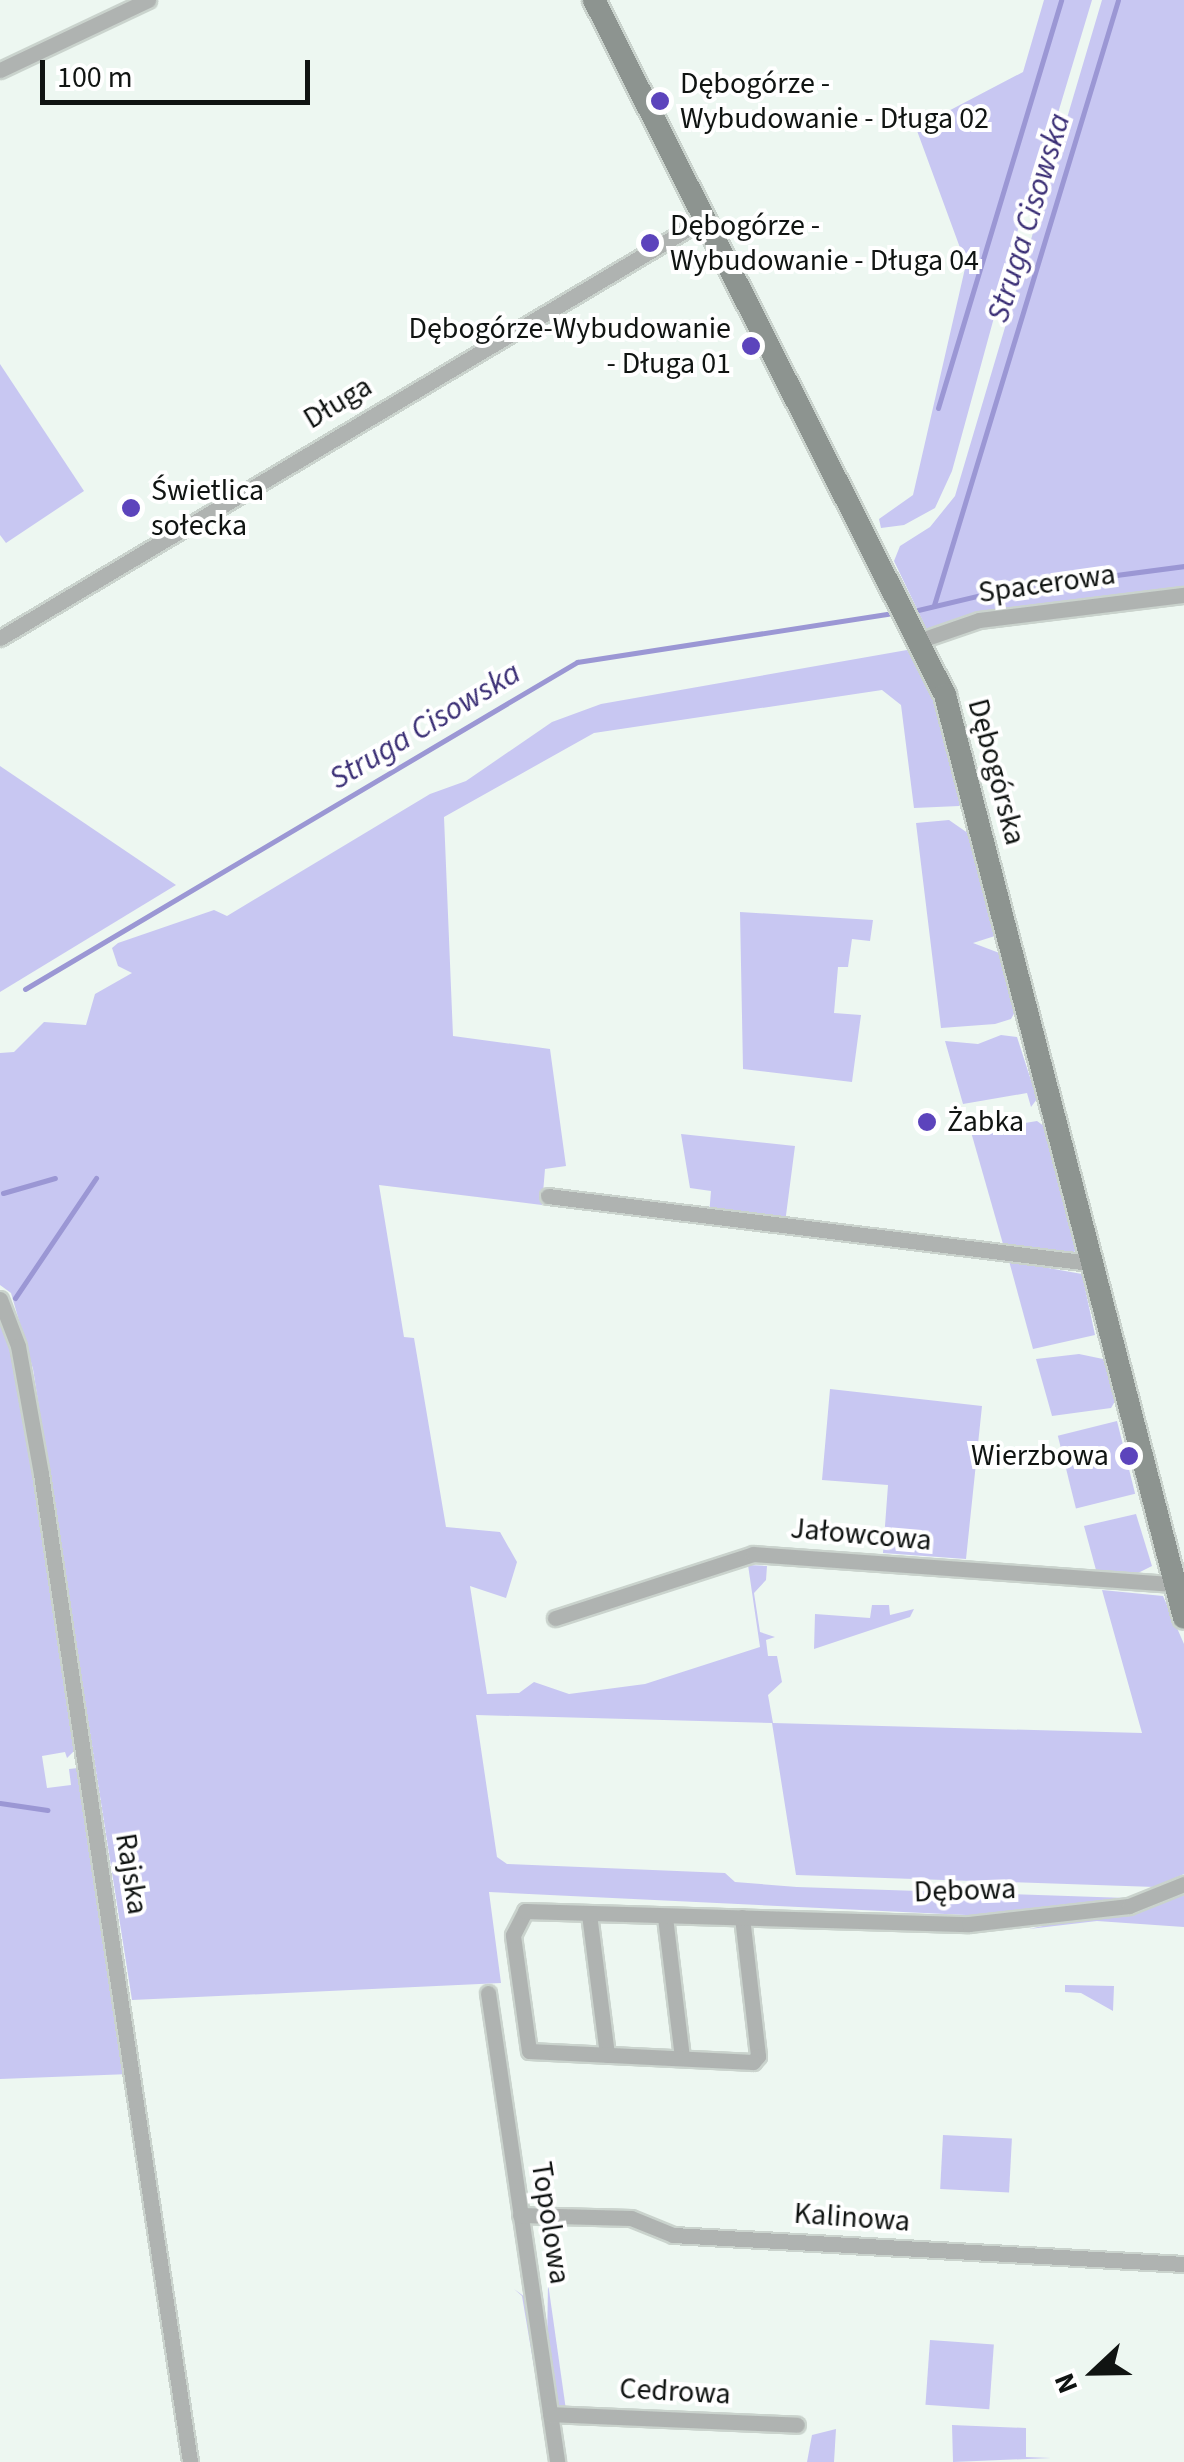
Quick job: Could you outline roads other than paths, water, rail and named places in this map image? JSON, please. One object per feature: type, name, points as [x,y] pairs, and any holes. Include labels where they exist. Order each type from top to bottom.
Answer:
[{"type":"street","points":[[0,70],[148,0]]},
{"type":"street","name":"Dębogórska","points":[[594,0],[921,640],[950,708],[1184,1618]]},
{"type":"street","name":"Długa","points":[[0,638],[706,218]]},
{"type":"street","name":"Spacerowa","points":[[921,640],[979,620],[1184,596]]},
{"type":"street","points":[[548,1196],[1090,1263]]},
{"type":"street","name":"Rajska","points":[[0,1299],[18,1346],[41,1474],[142,2110],[190,2462]]},
{"type":"street","name":"Jałowcowa","points":[[555,1618],[753,1554],[1173,1584]]},
{"type":"street","name":"Dębowa","points":[[742,1917],[758,2056],[754,2062],[530,2050],[514,1935],[525,1911],[589,1914],[742,1917],[969,1924],[1129,1906],[1184,1884]]},
{"type":"street","points":[[589,1914],[607,2054]]},
{"type":"street","points":[[666,1916],[682,2058]]},
{"type":"street","name":"Topolowa","points":[[488,1993],[558,2462]]},
{"type":"street","name":"Kalinowa","points":[[520,2215],[631,2218],[674,2235],[1184,2264]]},
{"type":"street","name":"Cedrowa","points":[[550,2414],[797,2425]]},
{"type":"waterway","points":[[938,408],[1061,0]]},
{"type":"waterway","name":"Struga Cisowska","points":[[934,605],[1118,0]]},
{"type":"waterway","points":[[918,610],[1002,590],[1184,566]]},
{"type":"waterway","name":"Struga Cisowska","points":[[25,989],[577,662],[888,614]]},
{"type":"waterway","points":[[3,1193],[55,1178]]},
{"type":"waterway","points":[[15,1298],[96,1178]]},
{"type":"waterway","points":[[0,1803],[47,1810]]},
{"type":"place","name":"Dębogórze - Wybudowanie - Długa 02","points":[[660,101]]},
{"type":"place","name":"Dębogórze - Wybudowanie - Długa 04","points":[[650,243]]},
{"type":"place","name":"Dębogórze-Wybudowanie - Długa 01","points":[[751,346]]},
{"type":"place","name":"Świetlica sołecka","points":[[131,508]]},
{"type":"place","name":"Żabka","points":[[927,1122]]},
{"type":"place","name":"Wierzbowa","points":[[1129,1456]]}]
